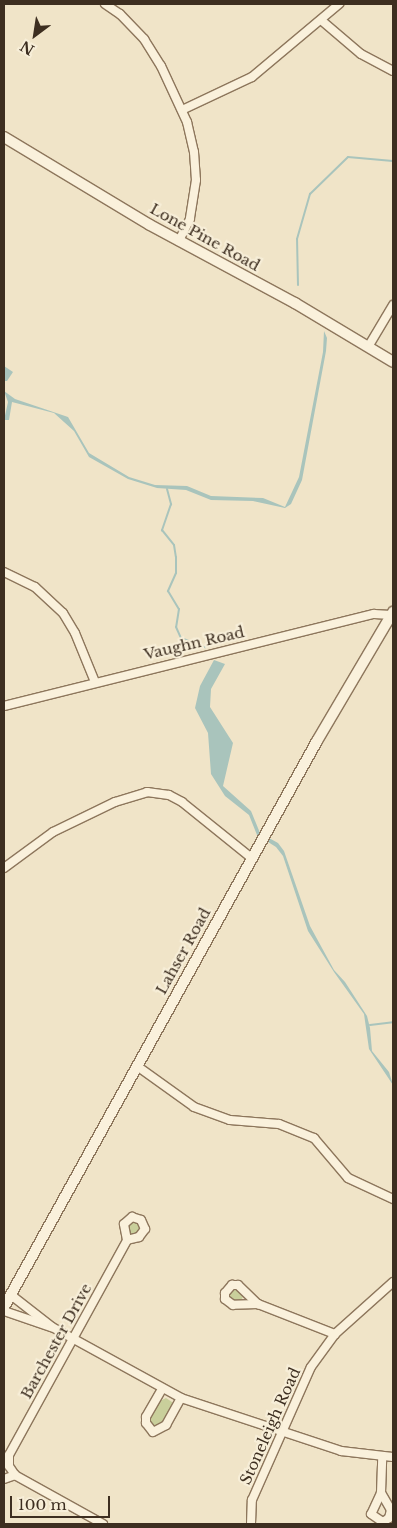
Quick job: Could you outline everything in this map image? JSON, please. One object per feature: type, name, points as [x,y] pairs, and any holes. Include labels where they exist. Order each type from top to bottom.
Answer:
[{"type":"street","points":[[105,4],[120,14],[144,39],[161,66],[182,110],[194,152],[196,180],[190,219],[178,241]]},
{"type":"street","points":[[182,110],[252,77],[339,4]]},
{"type":"street","points":[[321,20],[361,54],[393,71]]},
{"type":"street","name":"Lone Pine Road","points":[[4,138],[178,241],[393,362]]},
{"type":"street","points":[[368,347],[393,305]]},
{"type":"street","points":[[4,572],[35,587],[63,613],[80,642],[95,682]]},
{"type":"street","name":"Vaughn Road","points":[[4,706],[374,614],[392,613]]},
{"type":"street","name":"Lahser Road","points":[[4,1307],[317,741],[392,613]]},
{"type":"street","points":[[4,868],[43,838],[71,822],[133,795],[154,792],[182,802],[253,859]]},
{"type":"street","points":[[137,1066],[194,1107],[230,1120],[279,1124],[314,1138],[348,1178],[393,1199]]},
{"type":"street","name":"Barchester Drive","points":[[15,1475],[9,1466],[6,1455],[127,1240]]},
{"type":"street","name":"Stoneleigh Road","points":[[251,1524],[252,1500],[311,1367],[335,1334],[393,1282]]},
{"type":"street","points":[[11,1295],[52,1328]]},
{"type":"street","points":[[258,1304],[335,1334]]},
{"type":"street","points":[[4,1311],[52,1328],[180,1398],[341,1451],[382,1457],[393,1456]]},
{"type":"street","points":[[162,1389],[146,1417],[146,1423],[153,1432],[166,1425],[180,1398]]},
{"type":"street","points":[[381,1493],[382,1457]]},
{"type":"street","points":[[4,1479],[15,1475],[103,1524]]},
{"type":"green space","points":[[135,1221],[140,1223],[142,1228],[140,1233],[135,1235],[130,1233],[128,1228],[130,1223]]},
{"type":"green space","points":[[236,1288],[241,1290],[243,1295],[241,1300],[236,1302],[231,1300],[229,1295],[231,1290]]},
{"type":"green space","points":[[166,1398],[172,1402],[172,1408],[162,1425],[154,1428],[150,1419],[160,1401]]},
{"type":"water","points":[[324,331],[327,338],[326,351],[302,480],[291,504],[285,508],[253,501],[211,500],[186,490],[157,488],[128,479],[89,457],[74,431],[54,413],[12,402],[9,420],[4,420],[8,402],[4,391],[15,399],[68,417],[89,453],[129,477],[155,485],[187,486],[211,496],[263,498],[285,507],[299,477],[323,352]]},
{"type":"water","points":[[4,366],[13,372],[7,381],[4,381]]},
{"type":"water","points":[[214,660],[225,664],[211,689],[210,707],[233,743],[223,786],[251,811],[260,833],[278,843],[284,851],[310,926],[334,970],[345,982],[367,1016],[372,1051],[389,1072],[393,1085],[369,1049],[364,1014],[334,972],[308,931],[283,856],[276,847],[257,835],[249,815],[225,796],[211,774],[208,733],[195,708],[200,686]]},
{"type":"waterway","points":[[298,285],[297,239],[310,194],[348,157],[393,161]]},
{"type":"waterway","points":[[167,489],[171,504],[162,530],[174,545],[176,557],[176,573],[168,591],[179,609],[176,627],[181,638],[205,647]]},
{"type":"waterway","points":[[370,1025],[393,1022]]}]
